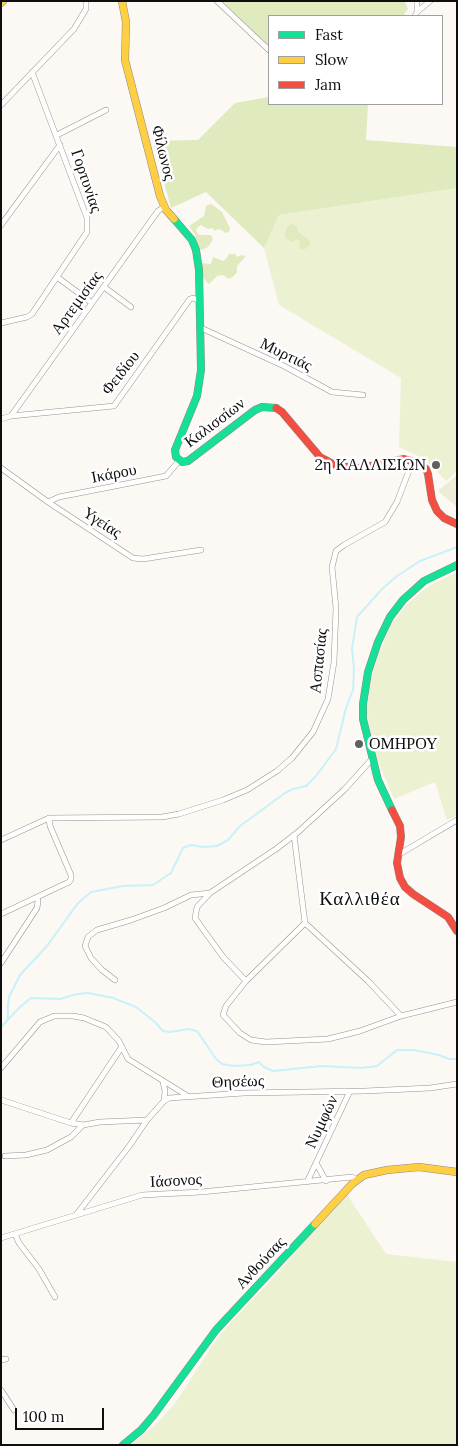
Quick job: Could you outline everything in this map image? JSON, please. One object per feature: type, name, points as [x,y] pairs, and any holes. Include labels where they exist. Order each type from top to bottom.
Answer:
[{"type":"main road","name":"Φίλωνος","points":[[122,1],[126,22],[124,60],[164,207],[194,244],[199,270],[200,301]]},
{"type":"main road","name":"Καλισσίων","points":[[200,301],[202,359],[200,383],[192,411],[175,450],[174,454],[179,461],[188,460],[254,410],[269,407],[282,412],[313,450],[327,462],[337,466],[354,469],[400,459],[413,460]]},
{"type":"main road","points":[[413,460],[423,466],[428,474],[432,500],[437,511],[444,518],[457,524]]},
{"type":"main road","points":[[457,565],[427,579],[393,612],[383,630],[368,672],[363,704],[363,719],[380,786],[400,826],[398,872],[405,887],[445,914],[452,921],[457,931]]},
{"type":"main road","name":"Ανθούσας","points":[[123,1445],[153,1416],[216,1330],[333,1202],[357,1180],[372,1172],[412,1168],[432,1168],[457,1172]]},
{"type":"street","points":[[1,105],[74,29],[86,9],[86,1]]},
{"type":"street","points":[[217,1],[268,49]]},
{"type":"street","points":[[416,14],[417,1]]},
{"type":"street","points":[[416,14],[430,1]]},
{"type":"street","name":"Γορτυνίας","points":[[1,323],[28,317],[32,314],[87,232],[88,225],[88,218],[32,72]]},
{"type":"street","points":[[57,135],[106,110]]},
{"type":"street","points":[[2,224],[60,145]]},
{"type":"street","name":"Αρτεμισίας","points":[[11,416],[158,211],[164,207]]},
{"type":"street","points":[[57,278],[92,303]]},
{"type":"street","points":[[104,287],[131,307]]},
{"type":"street","name":"Φειδίου","points":[[1,419],[11,416],[114,406],[190,299],[193,298],[200,301]]},
{"type":"street","name":"Μυρτιάς","points":[[201,328],[284,366],[332,392],[363,395]]},
{"type":"street","name":"Ασπασίας","points":[[1,840],[49,818],[162,818],[180,814],[247,790],[264,781],[292,758],[313,732],[328,699],[334,662],[336,608],[332,567],[336,551],[385,522],[397,502],[413,460]]},
{"type":"street","name":"Ικάρου","points":[[48,502],[59,497],[166,476],[179,461]]},
{"type":"street","name":"Υγείας","points":[[1,468],[48,502],[133,558],[143,559],[201,550]]},
{"type":"street","points":[[246,980],[224,958],[195,918],[196,907],[210,894],[294,835],[344,790],[372,759]]},
{"type":"street","points":[[1,914],[69,882],[71,879],[50,826],[49,818]]},
{"type":"street","points":[[398,855],[457,820]]},
{"type":"street","points":[[294,835],[305,923],[368,981],[401,1016]]},
{"type":"street","points":[[115,980],[102,970],[92,958],[85,946],[88,937],[97,930],[132,920],[191,895],[210,894]]},
{"type":"street","points":[[1,963],[37,908],[37,898]]},
{"type":"street","points":[[305,923],[246,980],[226,1006],[223,1015],[240,1033],[251,1040],[266,1042],[328,1039],[360,1031],[401,1016],[457,1002]]},
{"type":"street","points":[[1,1068],[40,1022],[54,1016],[73,1016],[84,1018],[106,1028],[119,1041],[121,1048],[128,1058],[186,1096]]},
{"type":"street","points":[[71,1124],[121,1048]]},
{"type":"street","points":[[76,1215],[147,1120],[164,1101],[165,1091],[163,1082]]},
{"type":"street","name":"Θησέως","points":[[164,1101],[173,1097],[186,1096],[350,1092],[430,1088],[457,1084]]},
{"type":"street","name":"Νυμφών","points":[[307,1182],[350,1092]]},
{"type":"street","points":[[1,1100],[71,1124],[83,1125],[100,1122],[147,1120]]},
{"type":"street","points":[[5,1156],[32,1155],[47,1150],[71,1137],[83,1125]]},
{"type":"street","name":"Νυμφών","points":[[316,1163],[326,1181]]},
{"type":"street","name":"Ιάσονος","points":[[1,1238],[142,1195],[201,1192],[352,1177],[357,1180]]},
{"type":"street","points":[[15,1234],[55,1297]]},
{"type":"street","points":[[1,1390],[14,1410]]},
{"type":"green space","points":[[220,1],[405,1],[408,9],[404,15],[268,15],[268,45]]},
{"type":"green space","points":[[268,97],[268,105],[368,105],[366,140],[457,147],[457,188],[279,215],[264,248],[206,192],[171,208],[153,141],[198,140],[235,103]]},
{"type":"green space","points":[[457,188],[457,471],[446,481],[425,459],[399,447],[401,378],[279,305],[264,248],[279,215]]},
{"type":"green space","points":[[211,204],[222,212],[230,228],[229,232],[225,233],[222,230],[218,229],[215,231],[212,228],[208,229],[201,225],[197,228],[196,231],[199,235],[211,235],[213,239],[208,247],[201,250],[198,247],[196,236],[189,226],[204,216],[206,206]]},
{"type":"green space","points":[[293,224],[297,227],[298,232],[309,240],[310,244],[307,248],[302,250],[297,239],[292,242],[287,239],[285,235],[286,229],[289,225]]},
{"type":"green space","points":[[229,254],[235,254],[237,257],[246,256],[237,266],[237,272],[234,276],[229,279],[223,275],[217,276],[209,284],[203,277],[201,263],[211,264],[213,257],[223,261]]},
{"type":"green space","points":[[457,475],[457,507],[438,491]]},
{"type":"green space","points":[[457,572],[457,815],[447,820],[435,782],[394,799],[376,757],[367,713],[369,687],[377,658],[392,623],[407,604],[427,587]]},
{"type":"green space","points":[[346,1193],[386,1254],[457,1262],[457,1445],[131,1445],[156,1424],[174,1405],[214,1343],[229,1324],[275,1276]]},
{"type":"waterway","points":[[8,1020],[9,997],[20,975],[47,946],[78,903],[91,892],[123,886],[153,885],[171,873],[183,848],[191,845],[203,847],[217,846],[228,840],[240,826],[285,793],[306,786],[316,776],[336,749],[346,708],[353,690],[354,669],[352,649],[357,617],[382,589],[397,576],[420,561],[457,547]]},
{"type":"waterway","points":[[1,1027],[31,998],[60,999],[88,993],[113,998],[136,1007],[163,1031],[170,1032],[189,1029],[197,1031],[216,1059],[222,1064],[234,1066],[250,1065],[259,1062],[264,1067],[273,1071],[322,1066],[362,1068],[377,1066],[397,1050],[414,1050],[449,1059],[457,1059]]},
{"type":"traffic: fast","points":[[174,219],[192,240],[196,250],[199,270],[201,370],[197,396],[175,450],[176,457],[182,462],[188,461],[255,410],[262,407],[276,408]]},
{"type":"traffic: fast","points":[[392,810],[378,780],[363,719],[363,704],[368,672],[378,642],[390,617],[403,600],[424,581],[457,565]]},
{"type":"traffic: fast","points":[[123,1445],[141,1430],[153,1416],[216,1330],[315,1224]]},
{"type":"traffic: slow","points":[[122,1],[126,22],[125,60],[160,196],[166,210],[174,219]]},
{"type":"traffic: slow","points":[[315,1224],[352,1184],[364,1175],[387,1170],[419,1167],[457,1172]]},
{"type":"traffic: jam","points":[[276,408],[282,412],[320,457],[337,466],[361,468],[404,459],[419,463],[426,469],[428,474],[432,500],[437,511],[444,518],[457,524]]},
{"type":"traffic: jam","points":[[392,810],[400,826],[401,837],[397,863],[400,878],[405,887],[413,894],[448,917],[457,931]]},
{"type":"place","name":"2η ΚΑΛΛΙΣΙΩΝ","points":[[436,465]]},
{"type":"place","name":"ΟΜΗΡΟΥ","points":[[359,744]]},
{"type":"district","name":"Καλλιθέα","points":[[360,900]]}]
